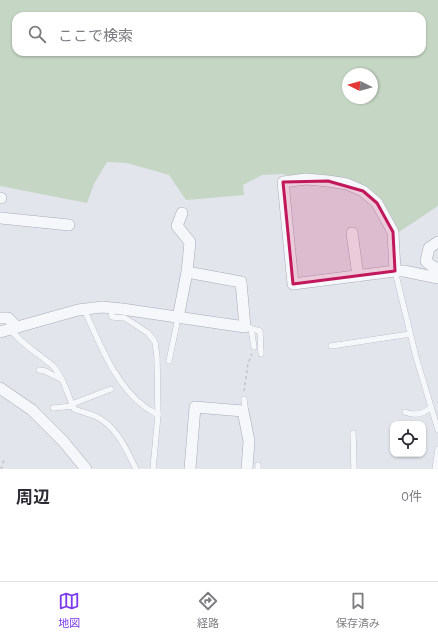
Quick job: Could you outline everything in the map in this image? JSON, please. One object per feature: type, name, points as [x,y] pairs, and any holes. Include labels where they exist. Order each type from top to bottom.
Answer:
[{"type":"street","points":[[395,271],[393,232],[378,203],[363,191],[347,184],[328,181],[306,179],[283,182],[293,284],[395,271],[438,278]]},
{"type":"street","points":[[178,318],[187,272],[190,242],[177,226],[182,213]]},
{"type":"street","points":[[0,218],[69,225]]},
{"type":"street","points":[[352,234],[358,276]]},
{"type":"street","points":[[438,242],[429,248],[426,261],[433,267],[438,268]]},
{"type":"street","points":[[0,318],[8,318],[9,329],[56,315],[102,307],[248,327],[241,282],[187,272]]},
{"type":"street","points":[[0,388],[32,410],[63,441],[86,469]]},
{"type":"street","points":[[190,469],[195,407],[243,411],[250,441],[247,469]]},
{"type":"lane","points":[[395,271],[410,334],[438,430]]},
{"type":"lane","points":[[111,308],[112,317],[125,318],[148,333],[155,342],[157,357],[158,415],[153,469]]},
{"type":"lane","points":[[84,309],[108,359],[122,382],[144,407],[158,415]]},
{"type":"lane","points":[[169,361],[178,318]]},
{"type":"lane","points":[[248,327],[254,347]]},
{"type":"lane","points":[[248,327],[260,331],[261,354]]},
{"type":"lane","points":[[9,329],[16,337],[53,366],[61,379],[74,410],[96,416],[113,428],[136,469]]},
{"type":"lane","points":[[331,346],[410,334]]},
{"type":"lane","points":[[39,370],[45,371],[61,379]]},
{"type":"lane","points":[[53,408],[72,405],[111,389]]},
{"type":"lane","points":[[243,411],[245,407],[244,399]]},
{"type":"lane","points":[[405,412],[413,415],[425,413],[431,407]]},
{"type":"lane","points":[[352,432],[354,469]]},
{"type":"lane","points":[[435,469],[438,449]]},
{"type":"path","points":[[244,399],[245,378],[248,363],[254,347]]},
{"type":"path","points":[[1,469],[4,460]]},
{"type":"highlighted area","points":[[328,181],[363,191],[377,203],[393,232],[395,271],[293,284],[283,182]]},
{"type":"green space","points":[[0,0],[438,0],[438,206],[396,234],[363,189],[282,174],[262,175],[243,185],[244,195],[186,200],[169,175],[127,163],[107,162],[94,184],[87,203],[0,186]]}]
